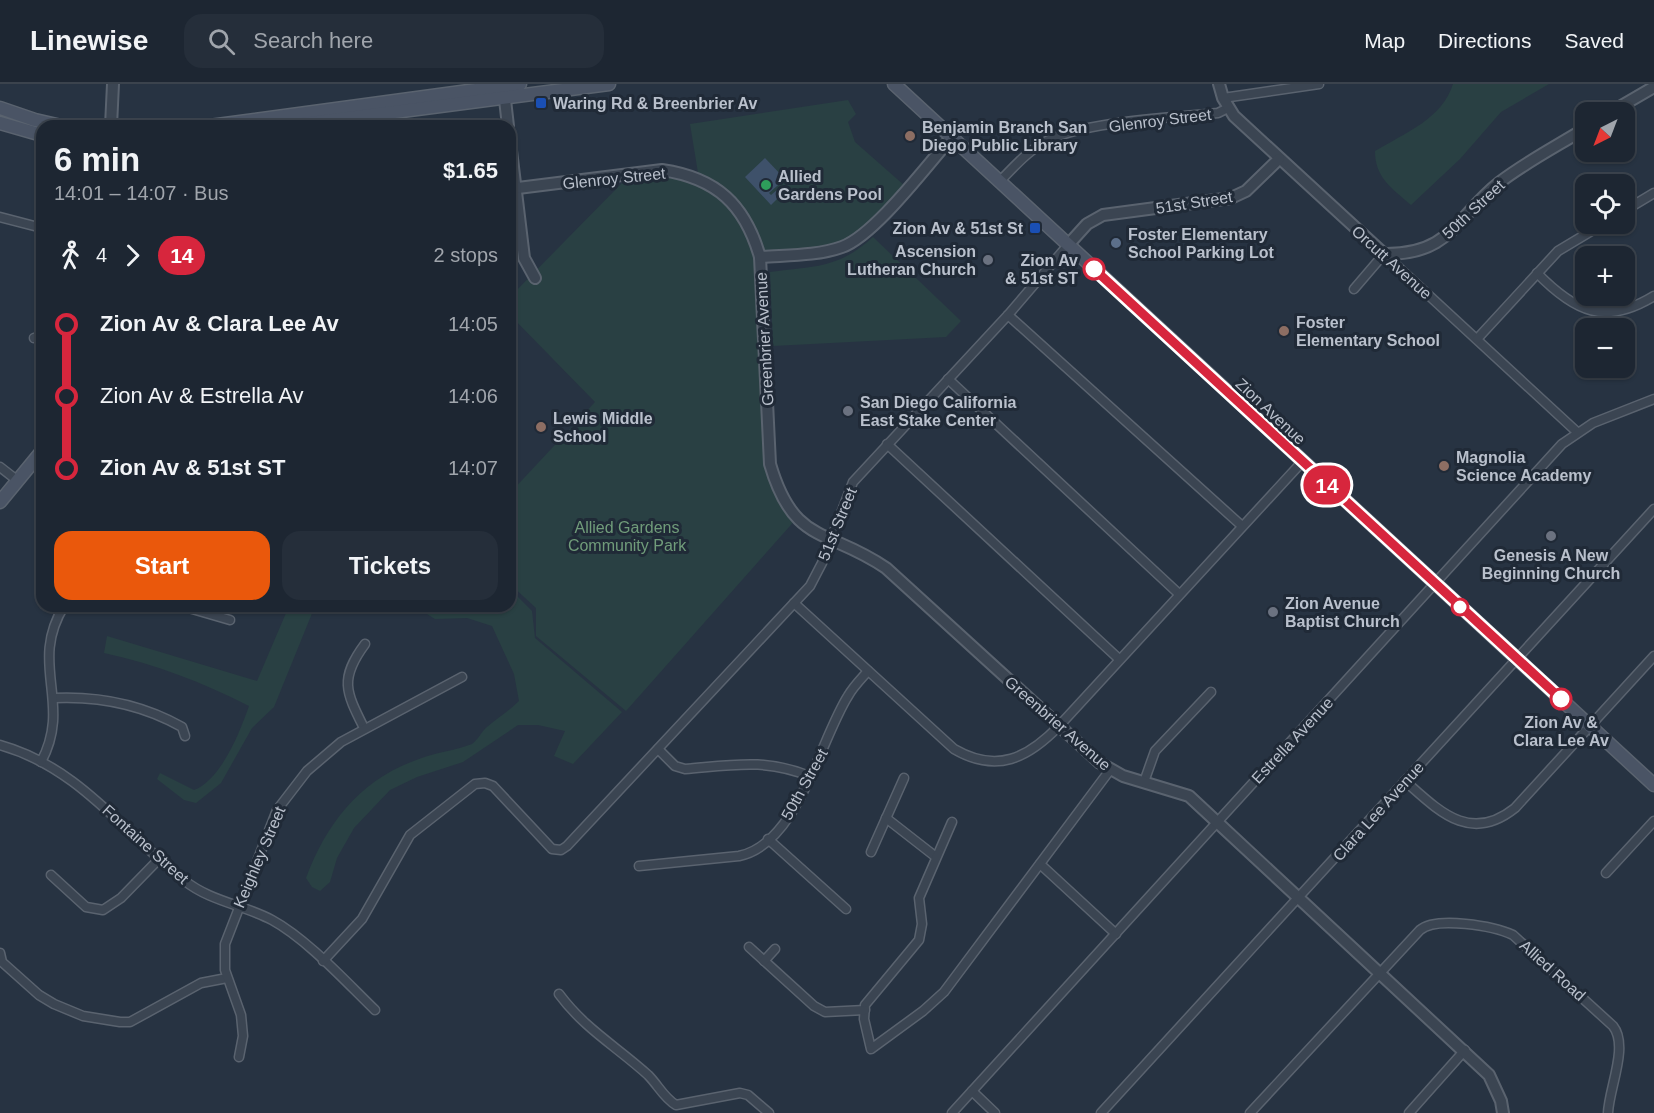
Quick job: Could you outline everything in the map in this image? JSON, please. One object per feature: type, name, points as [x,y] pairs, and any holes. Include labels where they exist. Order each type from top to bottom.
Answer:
[{"type":"main road","points":[[322,120],[503,89],[520,84]]},
{"type":"main road","points":[[258,120],[503,89],[609,84]]},
{"type":"main road","name":"Zion Avenue","points":[[894,84],[1654,785]]},
{"type":"main road","points":[[910,84],[917,104]]},
{"type":"main road","points":[[0,108],[36,120]]},
{"type":"main road","points":[[0,123],[36,133]]},
{"type":"main road","points":[[0,502],[36,458]]},
{"type":"street","points":[[111,120],[113,84]]},
{"type":"street","name":"Orcutt Avenue","points":[[1219,84],[1226,103],[1279,159],[1577,432]]},
{"type":"street","name":"Glenroy Street","points":[[999,182],[1033,149],[1050,139],[1083,129],[1218,113],[1226,103],[1319,84]]},
{"type":"street","points":[[1628,102],[1654,87]]},
{"type":"street","points":[[503,89],[507,120]]},
{"type":"street","name":"50th Street","points":[[1384,254],[1414,252],[1442,240],[1501,181],[1575,135]]},
{"type":"street","points":[[760,258],[829,250],[854,240],[893,203],[952,137]]},
{"type":"street","name":"51st Street","points":[[323,961],[362,919],[410,835],[475,784],[485,783],[492,786],[552,849],[561,850],[567,846],[810,586],[822,563],[854,482],[886,444],[1008,315],[1087,224],[1103,215],[1232,198],[1246,191],[1279,159]]},
{"type":"street","name":"Glenroy Street","points":[[516,189],[662,170],[682,173],[716,188],[736,206],[752,231],[760,258]]},
{"type":"street","points":[[1635,204],[1654,193]]},
{"type":"street","points":[[516,206],[525,258],[535,278]]},
{"type":"street","points":[[0,217],[36,226]]},
{"type":"street","points":[[1477,339],[1558,251],[1586,234]]},
{"type":"street","points":[[1354,289],[1384,254]]},
{"type":"street","name":"Greenbrier Avenue","points":[[760,258],[770,464],[776,485],[802,525],[830,541],[856,549],[886,568],[1110,770],[1189,796],[1465,1050],[1489,1075],[1501,1101],[1503,1113]]},
{"type":"street","points":[[1537,273],[1580,308],[1606,314],[1636,306],[1654,296]]},
{"type":"street","points":[[1008,315],[1242,526]]},
{"type":"street","points":[[948,379],[1179,594]]},
{"type":"street","name":"Estrella Avenue","points":[[952,1113],[1436,585],[1562,444],[1577,432],[1654,399]]},
{"type":"street","points":[[886,444],[1119,659]]},
{"type":"street","points":[[794,603],[954,750],[970,758],[997,761],[1015,758],[1036,747],[1059,726],[1302,462]]},
{"type":"street","points":[[0,467],[18,481]]},
{"type":"street","name":"Clara Lee Avenue","points":[[1101,1113],[1654,509]]},
{"type":"street","points":[[41,762],[51,739],[55,713],[48,646],[54,622],[60,612]]},
{"type":"street","points":[[203,612],[230,620]]},
{"type":"street","points":[[364,728],[350,699],[347,683],[352,664],[365,644]]},
{"type":"street","points":[[1405,781],[1451,818],[1472,824],[1488,822],[1515,808],[1654,656]]},
{"type":"street","name":"50th Street","points":[[639,866],[749,854],[768,839],[790,815],[812,777],[848,696],[868,671]]},
{"type":"street","name":"Keighley Street","points":[[239,1057],[243,1036],[241,1015],[227,978],[225,944],[277,810],[290,791],[329,751],[364,728],[462,677]]},
{"type":"street","points":[[1144,782],[1155,751],[1210,692]]},
{"type":"street","points":[[54,698],[81,697],[161,715],[182,727],[185,736]]},
{"type":"street","name":"Fontaine Street","points":[[0,745],[41,762],[107,807],[186,882],[207,895],[277,923],[323,961],[375,1010]]},
{"type":"street","points":[[658,749],[675,766],[685,769],[763,763],[792,769],[812,777]]},
{"type":"street","points":[[952,822],[919,898],[922,924],[919,940],[872,994],[865,1010],[864,1019],[871,1049],[923,1011],[944,992],[1110,770]]},
{"type":"street","points":[[871,852],[904,778]]},
{"type":"street","points":[[886,818],[936,857]]},
{"type":"street","points":[[1606,873],[1654,821]]},
{"type":"street","points":[[768,839],[846,909]]},
{"type":"street","points":[[51,875],[86,907],[103,910],[121,898],[160,858]]},
{"type":"street","points":[[1040,864],[1116,934]]},
{"type":"street","name":"Allied Road","points":[[1380,972],[1420,930],[1434,922],[1498,929],[1513,935],[1616,1029],[1620,1047],[1609,1097],[1608,1113]]},
{"type":"street","points":[[749,948],[814,1006],[825,1012],[852,1008],[865,1010]]},
{"type":"street","points":[[764,961],[775,949]]},
{"type":"street","points":[[0,953],[2,962],[39,995],[62,1008],[89,1018],[120,1022],[130,1022],[201,983],[227,978]]},
{"type":"street","points":[[1250,1113],[1380,972]]},
{"type":"street","points":[[559,994],[582,1023],[617,1048],[650,1077],[668,1100],[676,1105],[740,1093],[748,1095],[769,1113]]},
{"type":"street","points":[[1409,1113],[1465,1050]]},
{"type":"street","points":[[972,1091],[995,1113]]},
{"type":"green space","points":[[1453,84],[1549,84],[1501,112],[1460,159],[1411,205],[1391,188],[1381,175],[1375,151],[1431,116],[1448,96]]},
{"type":"green space","name":"Allied Gardens Community Park","points":[[848,100],[856,114],[848,122],[855,142],[905,186],[861,234],[841,247],[760,258],[770,456],[797,518],[626,711],[536,636],[536,608],[516,590],[516,487],[595,402],[516,321],[516,291],[622,183],[654,171],[699,179],[690,124]]},
{"type":"green space","points":[[873,237],[961,321],[946,337],[773,346],[770,272],[813,267],[837,261]]},
{"type":"green space","points":[[516,595],[532,611],[535,638],[622,712],[573,764],[554,756],[565,731],[538,725],[518,725],[463,762],[417,777],[390,790],[354,828],[337,858],[330,882],[320,891],[312,887],[306,878],[324,839],[349,805],[363,791],[398,768],[425,757],[472,744],[487,727],[519,701],[514,674],[492,626],[467,618],[435,619],[424,612],[516,612]]},
{"type":"green space","points":[[286,612],[313,612],[274,707],[252,728],[221,783],[196,803],[184,800],[157,779],[160,773],[194,790],[204,785],[221,766],[228,754],[249,706],[178,675],[104,653],[107,636],[257,681]]},
{"type":"water","name":"Allied Gardens Pool","points":[[765,158],[785,179],[769,193],[771,195],[777,190],[781,195],[771,205],[745,177]]},
{"type":"bus line","name":"14","points":[[1094,269],[1561,699]]},
{"type":"place","name":"Waring Rd & Breenbrier Av","points":[[541,103]]},
{"type":"place","name":"Benjamin Branch San Diego Public Library","points":[[910,136]]},
{"type":"place","name":"Allied Gardens Pool","points":[[766,185]]},
{"type":"place","name":"Zion Av & 51st St","points":[[1035,228]]},
{"type":"place","name":"Foster Elementary School Parking Lot","points":[[1116,243]]},
{"type":"place","name":"Ascension Lutheran Church","points":[[988,260]]},
{"type":"place","name":"Zion Av & 51st ST","points":[[1094,269]]},
{"type":"place","name":"Foster Elementary School","points":[[1284,331]]},
{"type":"place","name":"San Diego California East Stake Center","points":[[848,411]]},
{"type":"place","name":"Lewis Middle School","points":[[541,427]]},
{"type":"place","name":"Magnolia Science Academy","points":[[1444,466]]},
{"type":"place","name":"Genesis A New Beginning Church","points":[[1551,536]]},
{"type":"place","name":"Zion Avenue Baptist Church","points":[[1273,612]]},
{"type":"place","name":"Zion Av & Clara Lee Av","points":[[1561,699]]}]
